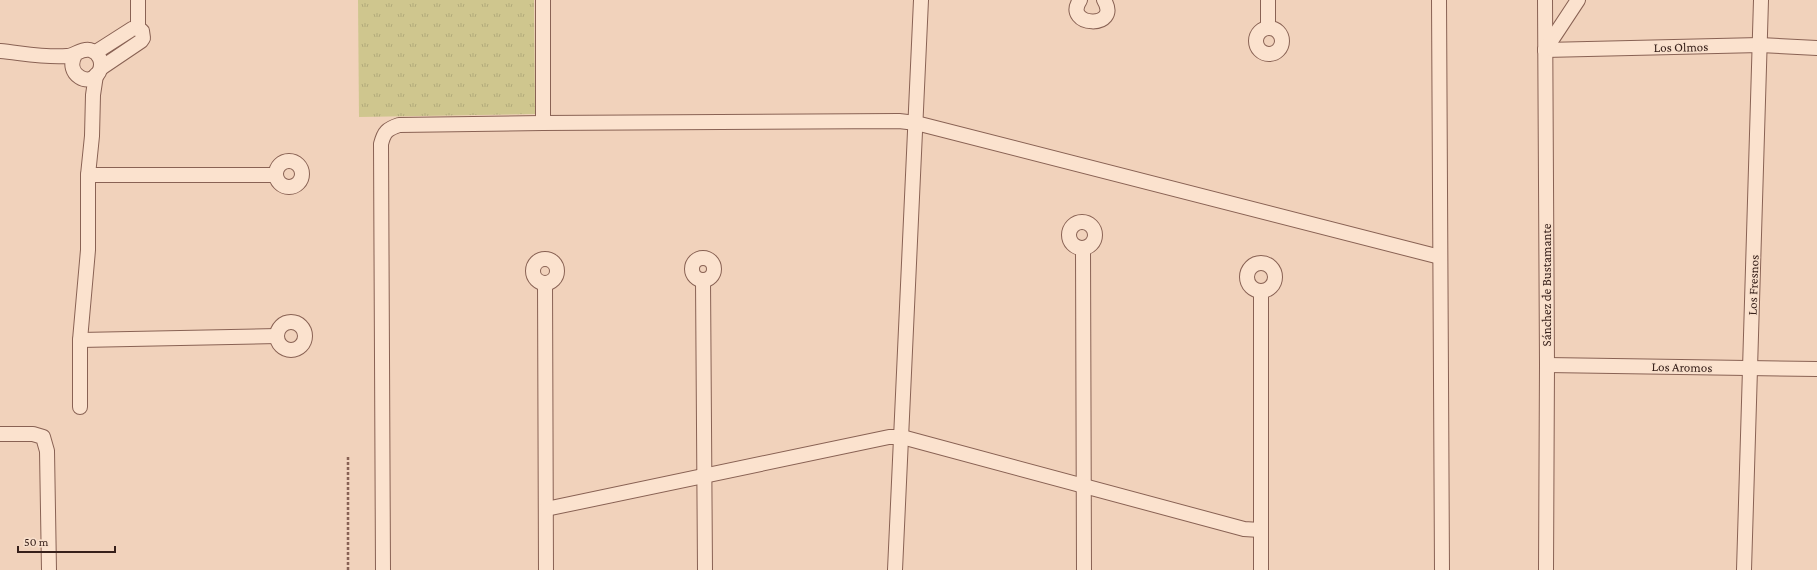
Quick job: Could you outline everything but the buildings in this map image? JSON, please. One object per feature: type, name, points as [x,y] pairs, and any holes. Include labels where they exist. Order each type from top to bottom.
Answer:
[{"type":"street","points":[[0,60],[49,63],[88,79],[141,41],[144,35],[138,28],[138,0]]},
{"type":"street","points":[[543,0],[543,123]]},
{"type":"street","points":[[895,570],[921,0]]},
{"type":"street","points":[[1080,0],[1078,8],[1080,17],[1093,23],[1098,22],[1105,16],[1107,7],[1104,0]]},
{"type":"street","points":[[1268,0],[1268,27]]},
{"type":"street","points":[[1439,0],[1442,570]]},
{"type":"street","name":"Sánchez de Bustamante","points":[[1544,0],[1547,365],[1546,570]]},
{"type":"street","points":[[1545,50],[1578,0]]},
{"type":"street","name":"Los Fresnos","points":[[1744,570],[1761,0]]},
{"type":"street","points":[[96,52],[132,29],[138,28]]},
{"type":"street","name":"Los Olmos","points":[[1545,50],[1760,45],[1817,48]]},
{"type":"street","points":[[0,51],[59,56],[75,55],[83,50],[92,50],[96,52],[101,59],[92,105],[92,136],[88,174],[88,250],[80,340],[80,407]]},
{"type":"street","points":[[75,55],[73,59],[76,73],[87,90],[92,105]]},
{"type":"street","points":[[383,570],[381,144],[383,136],[388,129],[399,125],[899,121],[916,123],[1440,257]]},
{"type":"street","points":[[88,174],[276,175]]},
{"type":"street","points":[[1083,248],[1084,570]]},
{"type":"street","points":[[703,280],[705,570]]},
{"type":"street","points":[[546,283],[546,570]]},
{"type":"street","points":[[1261,291],[1261,570]]},
{"type":"street","points":[[80,340],[277,336]]},
{"type":"street","name":"Los Aromos","points":[[1547,365],[1817,369]]},
{"type":"street","points":[[0,434],[33,434],[43,437],[47,451],[49,570]]},
{"type":"street","points":[[546,509],[705,475],[889,438],[902,437],[1244,528],[1260,530]]},
{"type":"path","points":[[348,457],[348,570]]},
{"type":"green space","points":[[358,0],[534,0],[535,114],[359,117]]}]
